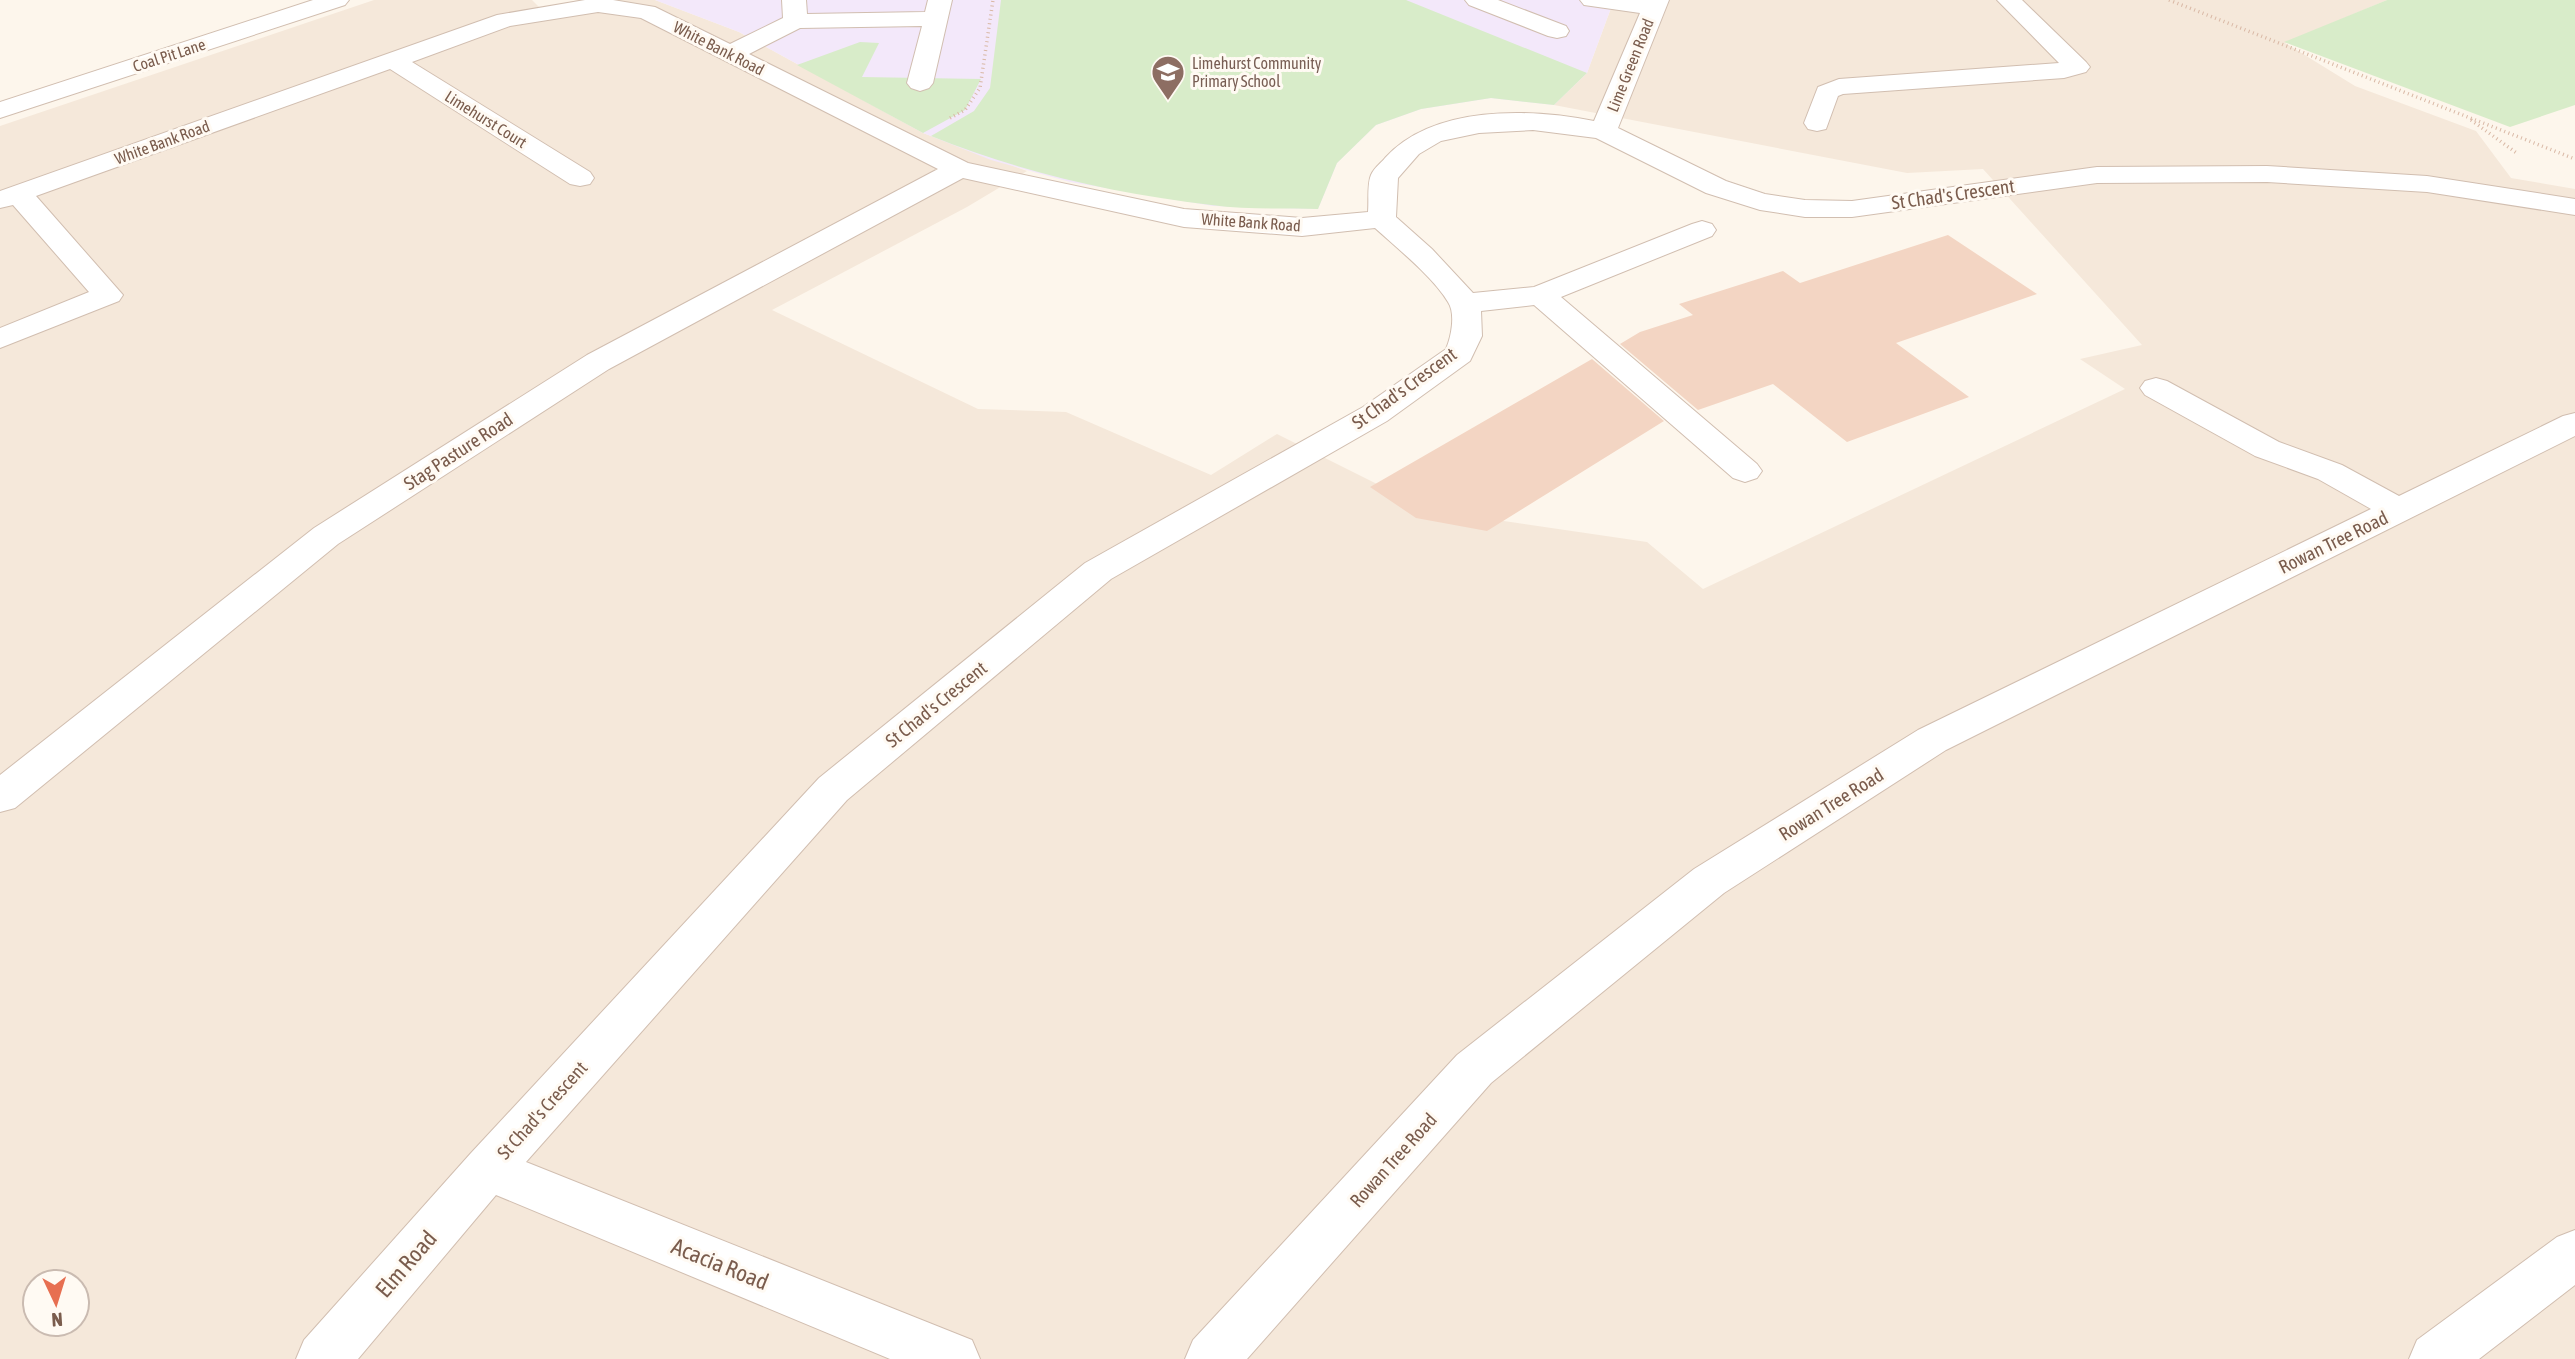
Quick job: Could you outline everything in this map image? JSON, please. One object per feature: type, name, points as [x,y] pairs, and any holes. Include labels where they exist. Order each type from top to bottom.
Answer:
[{"type":"street","name":"Coal Pit Lane","points":[[0,110],[337,0]]},
{"type":"street","points":[[1476,0],[1557,31]]},
{"type":"street","points":[[1592,0],[1655,4]]},
{"type":"street","points":[[1817,123],[1827,92],[1839,87],[2064,70],[2077,66],[2008,0]]},
{"type":"street","name":"Lime Green Road","points":[[1603,131],[1655,4]]},
{"type":"street","name":"White Bank Road","points":[[0,339],[108,295],[9,197],[505,20],[598,5],[629,5],[647,12],[959,169],[1184,218],[1302,227],[1382,219]]},
{"type":"street","points":[[1519,16],[1542,5]]},
{"type":"street","points":[[730,53],[766,38],[794,11],[938,10],[920,83]]},
{"type":"street","name":"Limehurst Court","points":[[392,61],[580,178]]},
{"type":"street","name":"St Chad's Crescent","points":[[1382,219],[1384,176],[1415,144],[1464,125],[1534,122],[1603,131],[1724,192],[1802,210],[1852,209],[2097,175],[2254,174],[2427,184],[2575,207]]},
{"type":"street","name":"Stag Pasture Road","points":[[0,797],[326,536],[598,362],[959,169]]},
{"type":"street","points":[[1382,219],[1422,255],[1465,302],[1493,302],[1540,295],[1702,230]]},
{"type":"street","points":[[1540,295],[1745,471]]},
{"type":"street","name":"St Chad's Crescent","points":[[488,1169],[833,789],[1098,571],[1375,414],[1459,354],[1467,336],[1465,302]]},
{"type":"street","points":[[2156,388],[2267,449],[2330,472],[2399,510]]},
{"type":"street","name":"Rowan Tree Road","points":[[1212,1359],[1474,1069],[1709,881],[1932,740],[2575,424]]},
{"type":"street","name":"Elm Road","points":[[323,1359],[488,1169]]},
{"type":"street","name":"Acacia Road","points":[[488,1169],[953,1359]]},
{"type":"street","points":[[2436,1359],[2575,1254]]},
{"type":"path","points":[[2169,0],[2575,159]]},
{"type":"shaded area","points":[[374,0],[532,0],[540,8],[579,0],[655,0],[739,32],[923,133],[1027,171],[967,207],[772,310],[978,409],[1066,412],[1211,475],[1277,434],[1429,510],[1647,542],[1703,589],[2125,389],[2080,359],[2142,345],[1983,169],[1907,173],[1554,105],[1587,73],[1614,0],[2387,0],[2285,43],[2355,86],[2476,131],[2511,178],[2575,189],[2575,1359],[0,1359],[0,126]]},
{"type":"shaded area","name":"Limehurst Community Primary School","points":[[655,0],[1614,0],[1587,73],[1554,105],[1491,98],[1421,109],[1376,125],[1337,163],[1318,209],[1213,206],[1070,182],[991,160],[923,133],[739,32]]},
{"type":"green space","name":"Limehurst Community Primary School","points":[[1001,0],[1406,0],[1587,73],[1554,105],[1491,98],[1421,109],[1376,125],[1337,163],[1318,209],[1211,205],[1069,180],[1000,161],[931,136],[974,111],[990,88]]},
{"type":"green space","points":[[2387,0],[2575,0],[2575,105],[2510,127],[2284,42]]},
{"type":"green space","points":[[860,42],[879,43],[862,77],[981,79],[965,110],[923,133],[797,65]]},
{"type":"building","points":[[1948,235],[2037,294],[1896,343],[1969,397],[1847,442],[1773,384],[1698,410],[1620,344],[1640,332],[1693,315],[1679,304],[1783,271],[1800,283]]},
{"type":"building","points":[[1592,359],[1664,421],[1487,531],[1416,518],[1370,487]]},
{"type":"place","name":"Limehurst Community Primary School","points":[[1168,102]]}]
